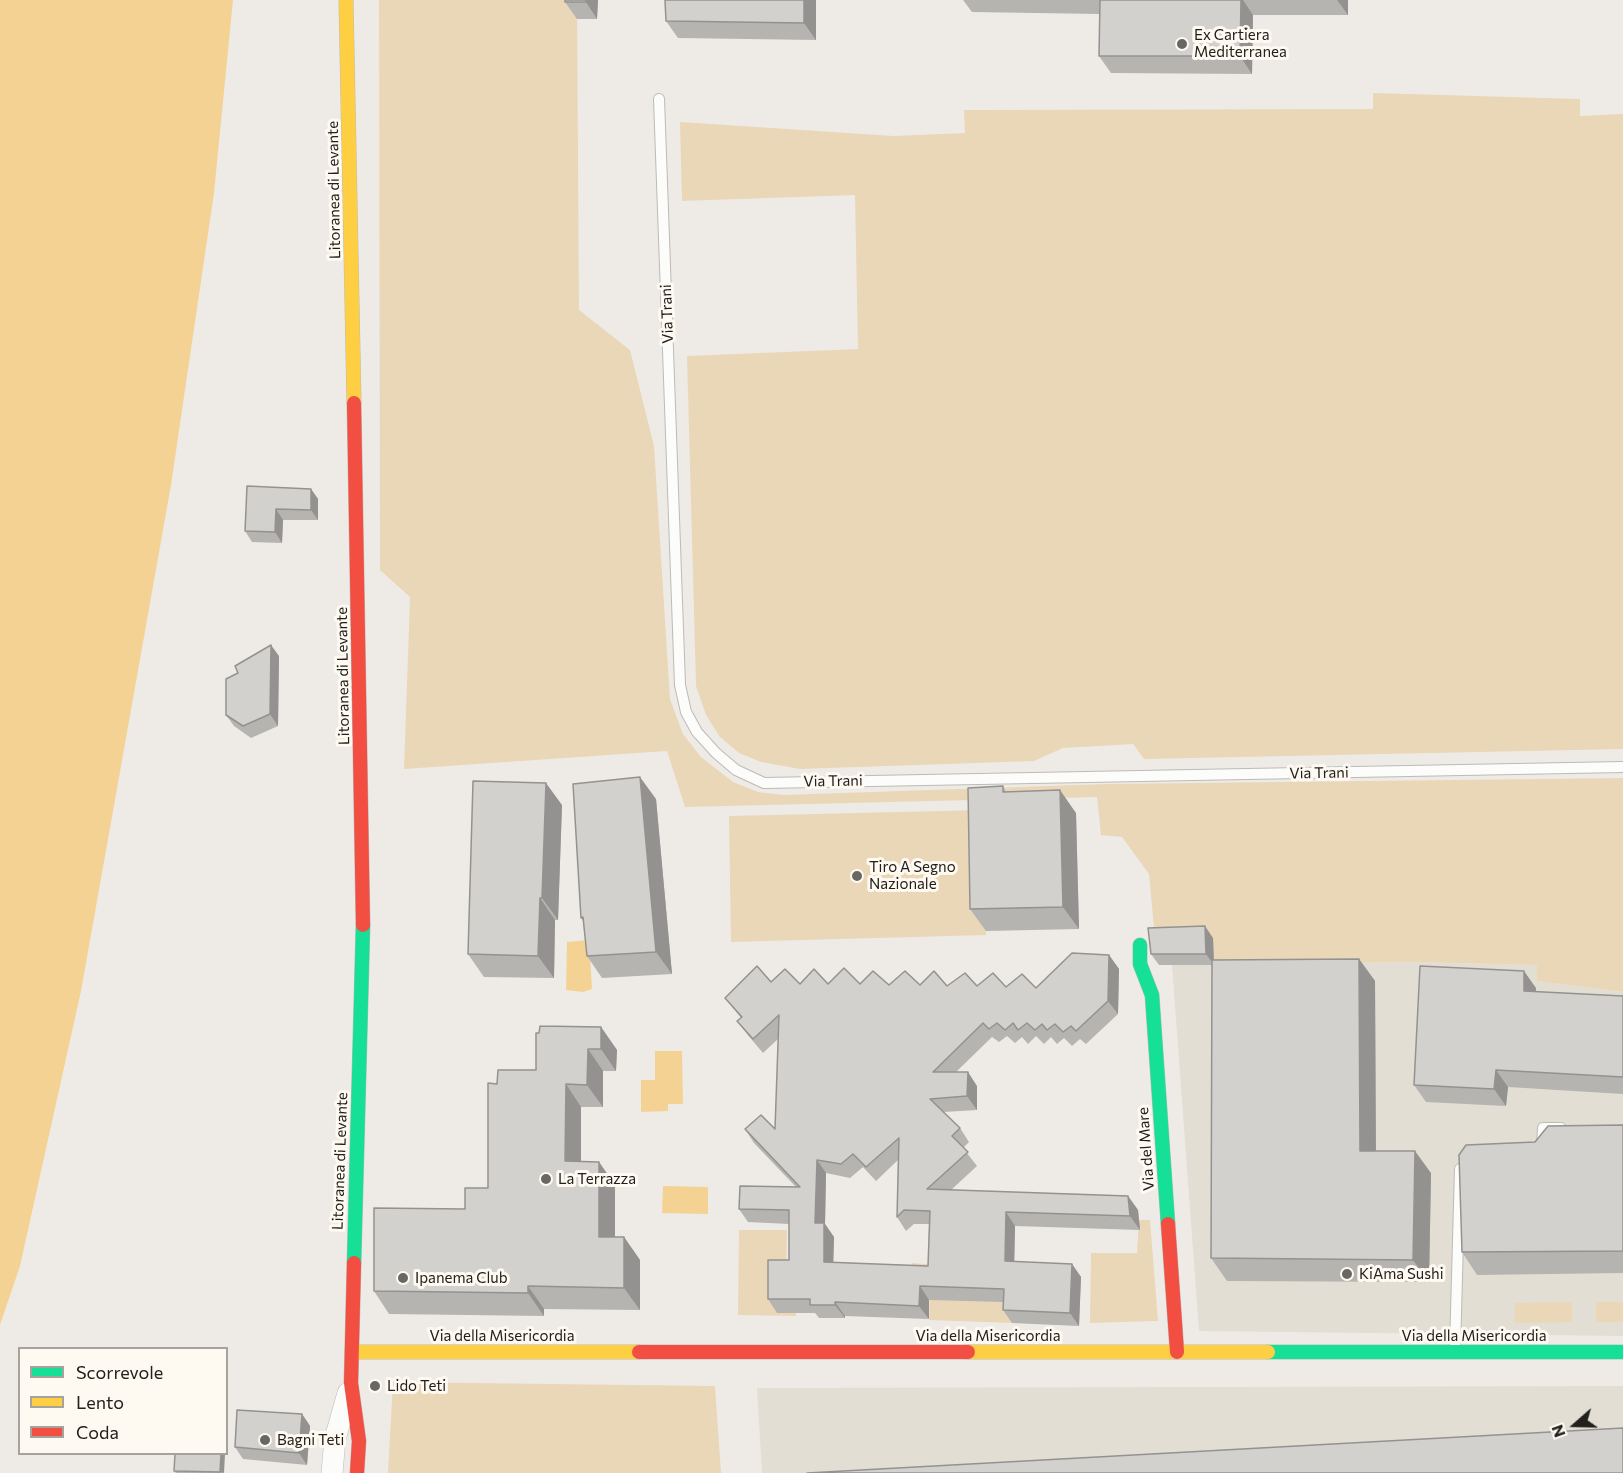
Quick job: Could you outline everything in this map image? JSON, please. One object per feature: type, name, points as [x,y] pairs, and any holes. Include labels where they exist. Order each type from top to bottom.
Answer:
[{"type":"street","name":"Litoranea di Levante","points":[[346,0],[363,933],[351,1383],[359,1441],[357,1473]]},
{"type":"street","name":"Via del Mare","points":[[1140,945],[1140,964],[1152,995],[1177,1352]]},
{"type":"street","name":"Via della Misericordia","points":[[352,1352],[1623,1352]]},
{"type":"street","points":[[332,1473],[335,1439],[351,1383]]},
{"type":"lane","name":"Via Trani","points":[[659,99],[680,685],[686,712],[698,732],[716,753],[736,770],[764,783],[1623,768]]},
{"type":"lane","points":[[1541,1155],[1543,1128],[1577,1127]]},
{"type":"lane","points":[[1455,1352],[1460,1157]]},
{"type":"shaded area","points":[[0,0],[233,0],[214,193],[171,485],[81,991],[20,1266],[0,1325]]},
{"type":"shaded area","points":[[379,0],[577,0],[579,310],[630,350],[654,446],[670,699],[683,734],[701,757],[733,782],[758,792],[783,795],[1107,784],[1623,778],[1623,992],[1537,981],[1537,965],[1409,962],[1214,965],[1155,939],[1149,874],[1122,837],[1101,835],[1097,797],[685,807],[667,751],[404,769],[410,597],[380,570]]},
{"type":"shaded area","points":[[1373,93],[1580,99],[1580,116],[1623,114],[1623,749],[1144,759],[1133,744],[1063,748],[1034,761],[800,769],[761,762],[739,753],[720,737],[706,715],[696,686],[687,356],[858,349],[855,195],[682,201],[680,122],[894,136],[965,133],[964,110],[1373,109]]},
{"type":"shaded area","name":"Tiro A Segno Nazionale","points":[[983,810],[986,935],[731,942],[729,816]]},
{"type":"shaded area","points":[[589,940],[592,989],[583,992],[566,990],[567,942]]},
{"type":"shaded area","points":[[1409,962],[1538,965],[1538,981],[1623,992],[1623,1336],[1199,1331],[1172,965]]},
{"type":"shaded area","points":[[655,1051],[682,1051],[683,1104],[668,1104],[668,1111],[641,1112],[641,1080],[655,1080]]},
{"type":"shaded area","points":[[663,1186],[708,1187],[708,1214],[662,1213]]},
{"type":"shaded area","points":[[1139,1220],[1150,1220],[1158,1321],[1090,1323],[1091,1253],[1137,1253]]},
{"type":"shaded area","points":[[739,1230],[787,1230],[786,1274],[777,1312],[796,1313],[796,1316],[738,1315]]},
{"type":"shaded area","points":[[912,1263],[938,1265],[1013,1303],[1012,1323],[929,1320],[930,1284],[911,1283]]},
{"type":"shaded area","points":[[1572,1302],[1572,1322],[1515,1323],[1515,1303]]},
{"type":"shaded area","points":[[1596,1302],[1623,1302],[1623,1322],[1596,1322]]},
{"type":"shaded area","points":[[393,1382],[715,1386],[721,1473],[388,1473]]},
{"type":"shaded area","points":[[1623,1386],[1623,1473],[762,1473],[757,1388]]},
{"type":"building","points":[[565,0],[586,0],[586,2],[565,2]]},
{"type":"building","points":[[665,0],[804,0],[804,23],[666,21]]},
{"type":"building","points":[[1100,0],[1241,0],[1240,56],[1099,56]]},
{"type":"building","points":[[247,486],[311,489],[311,510],[276,509],[275,532],[245,531]]},
{"type":"building","points":[[271,645],[270,714],[243,726],[226,715],[226,679],[238,673],[235,666]]},
{"type":"building","points":[[640,777],[656,952],[587,956],[583,917],[581,918],[573,784]]},
{"type":"building","points":[[473,781],[546,783],[538,956],[468,954]]},
{"type":"building","name":"Tiro A Segno Nazionale","points":[[1003,786],[1003,792],[1060,790],[1063,907],[970,909],[968,788]]},
{"type":"building","points":[[1205,926],[1206,954],[1151,954],[1148,928]]},
{"type":"building","points":[[1072,953],[1109,955],[1108,1001],[1076,1031],[1071,1026],[1063,1032],[1055,1024],[1047,1030],[1042,1024],[1035,1030],[1027,1023],[1018,1030],[1013,1023],[1005,1030],[997,1023],[989,1029],[983,1023],[933,1072],[968,1072],[967,1096],[930,1099],[960,1128],[952,1136],[968,1152],[927,1189],[1128,1196],[1130,1216],[1006,1212],[1005,1261],[1072,1264],[1070,1313],[1003,1310],[1004,1289],[920,1286],[919,1306],[835,1302],[835,1305],[810,1305],[810,1299],[768,1299],[768,1260],[789,1260],[789,1210],[739,1209],[740,1186],[800,1187],[745,1129],[761,1115],[775,1129],[779,1015],[753,1039],[737,1021],[742,1017],[725,998],[757,966],[771,982],[785,969],[800,984],[814,969],[828,984],[844,968],[860,984],[873,971],[889,985],[905,971],[920,985],[934,971],[947,986],[965,973],[977,986],[993,973],[1006,987],[1022,974],[1036,988]],"holes":[[[899,1138],[897,1217],[904,1210],[930,1211],[928,1266],[824,1262],[824,1223],[815,1223],[817,1160],[841,1164],[853,1154],[866,1167]]]},
{"type":"building","points":[[1359,959],[1360,1151],[1415,1151],[1413,1260],[1211,1258],[1212,960]]},
{"type":"building","points":[[1420,966],[1524,971],[1524,991],[1623,996],[1623,1077],[1496,1070],[1494,1089],[1414,1085]]},
{"type":"building","name":"La Terrazza","points":[[540,1026],[601,1027],[601,1049],[588,1049],[587,1085],[566,1084],[565,1161],[599,1162],[599,1237],[624,1237],[624,1288],[528,1286],[528,1293],[374,1291],[374,1208],[465,1209],[465,1188],[488,1188],[488,1083],[497,1084],[498,1070],[536,1070],[536,1033],[539,1033]]},
{"type":"building","points":[[1623,1125],[1623,1251],[1462,1252],[1459,1155],[1466,1145],[1535,1142],[1548,1126]]},
{"type":"building","points":[[237,1410],[302,1414],[299,1453],[235,1447]]},
{"type":"building","points":[[1623,1428],[1623,1473],[807,1473]]},
{"type":"building","points":[[175,1455],[221,1455],[220,1472],[174,1471]]},
{"type":"traffic: fast","points":[[354,1263],[363,925]]},
{"type":"traffic: fast","points":[[1140,945],[1140,964],[1152,995],[1168,1224]]},
{"type":"traffic: fast","points":[[1268,1352],[1623,1352]]},
{"type":"traffic: slow","points":[[346,0],[354,403]]},
{"type":"traffic: slow","points":[[352,1352],[639,1352]]},
{"type":"traffic: slow","points":[[968,1352],[1268,1352]]},
{"type":"traffic: jam","points":[[354,403],[363,925]]},
{"type":"traffic: jam","points":[[1168,1224],[1177,1352]]},
{"type":"traffic: jam","points":[[354,1263],[351,1383],[359,1441],[357,1473]]},
{"type":"traffic: jam","points":[[639,1352],[968,1352]]},
{"type":"place","name":"Ex Cartiera Mediterranea","points":[[1182,44]]},
{"type":"place","name":"Tiro A Segno Nazionale","points":[[857,876]]},
{"type":"place","name":"La Terrazza","points":[[546,1179]]},
{"type":"place","name":"KiAma Sushi","points":[[1347,1274]]},
{"type":"place","name":"Ipanema Club","points":[[403,1278]]},
{"type":"place","name":"Lido Teti","points":[[375,1386]]},
{"type":"place","name":"Bagni Teti","points":[[265,1440]]}]
